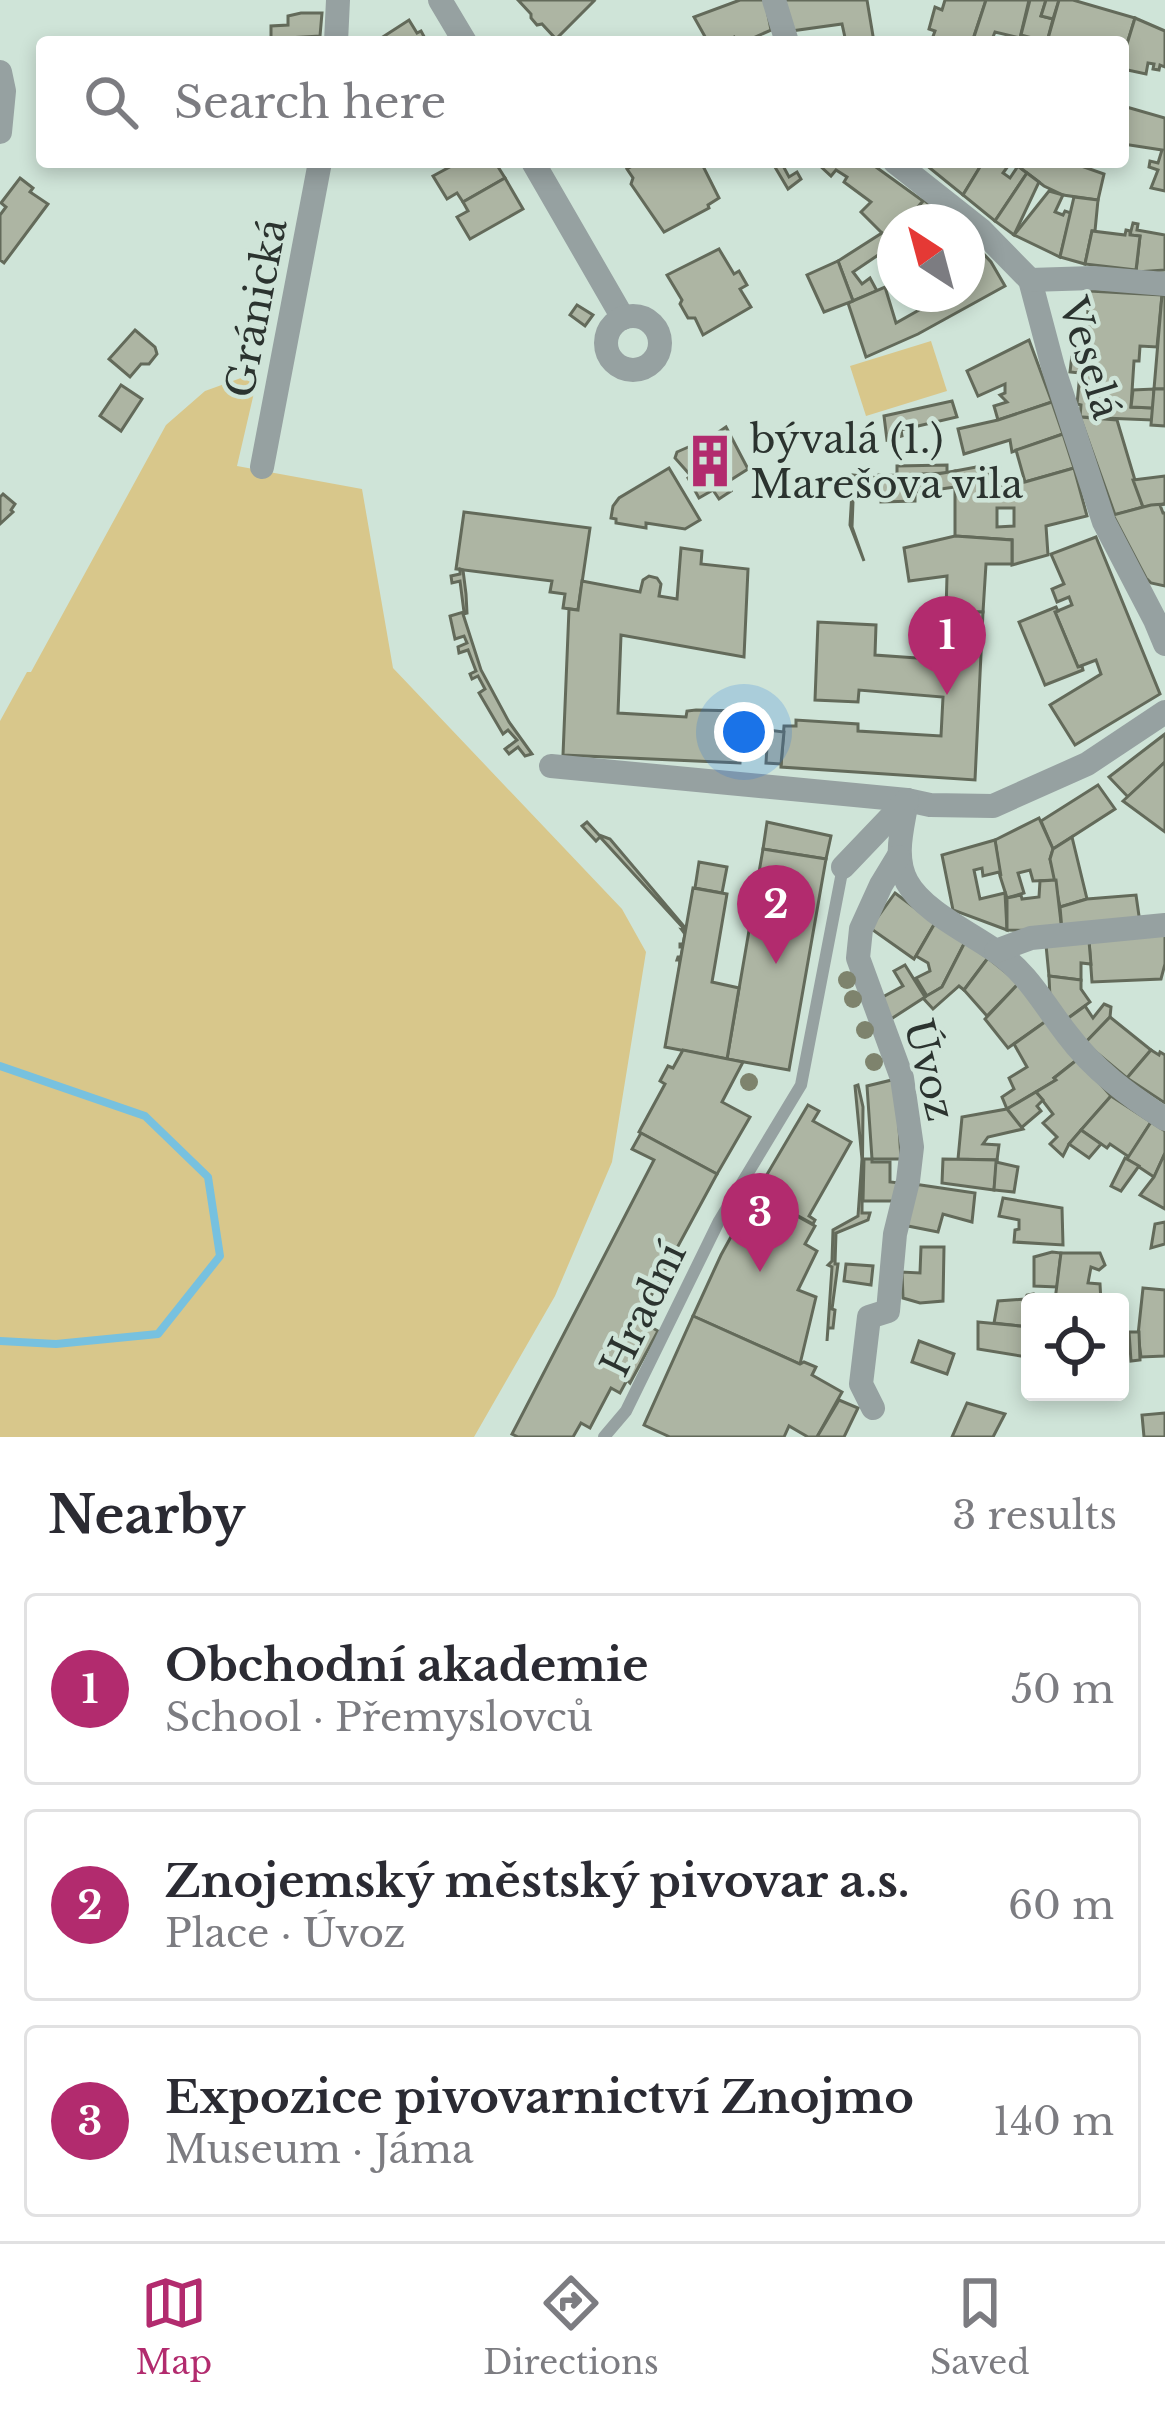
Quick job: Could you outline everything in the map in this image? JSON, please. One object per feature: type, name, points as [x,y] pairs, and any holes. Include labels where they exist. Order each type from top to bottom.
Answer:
[{"type":"street","points":[[337,36],[338,0]]},
{"type":"street","points":[[440,0],[461,36]]},
{"type":"street","points":[[774,0],[785,36]]},
{"type":"street","points":[[0,72],[4,91],[0,132]]},
{"type":"street","name":"Gránická","points":[[262,467],[319,168]]},
{"type":"street","points":[[536,168],[623,318]]},
{"type":"street","name":"Veselá","points":[[903,168],[981,230],[1030,280],[1053,368],[1104,522],[1165,644]]},
{"type":"street","points":[[1030,280],[1093,278],[1165,284]]},
{"type":"street","points":[[551,766],[930,805],[993,806],[1087,764],[1165,712]]},
{"type":"street","points":[[842,867],[907,800]]},
{"type":"street","name":"Úvoz","points":[[873,1408],[861,1384],[869,1317],[888,1311],[895,1234],[912,1147],[902,1078],[858,958],[861,928],[898,856],[907,800]]},
{"type":"street","points":[[898,856],[908,884],[1017,968],[1106,1078],[1165,1119]]},
{"type":"street","points":[[996,951],[1031,938],[1165,925]]},
{"type":"lane","name":"Hradní","points":[[604,1437],[626,1411],[719,1221],[801,1085],[842,867]]},
{"type":"shaded area","points":[[931,341],[947,391],[866,416],[850,366]]},
{"type":"shaded area","points":[[241,378],[256,384],[237,466],[362,489],[393,668],[622,909],[646,952],[612,1162],[555,1296],[474,1437],[0,1437],[0,721],[166,425],[205,391]]},
{"type":"building","points":[[518,0],[594,1],[559,36],[537,25]]},
{"type":"building","points":[[740,0],[765,0],[771,30],[758,36],[705,36],[694,17]]},
{"type":"building","points":[[782,0],[867,0],[873,36],[845,36],[842,24],[791,31]]},
{"type":"building","points":[[945,0],[986,0],[974,36],[933,36],[935,31],[929,29],[935,7],[942,10]]},
{"type":"building","points":[[986,0],[1029,0],[1020,36],[995,32],[993,36],[974,36]]},
{"type":"building","points":[[1030,0],[1046,0],[1041,16],[1053,19],[1049,36],[1021,35]]},
{"type":"building","points":[[1046,0],[1059,0],[1053,19],[1041,16]]},
{"type":"building","points":[[1059,0],[1135,18],[1129,38],[1049,36]]},
{"type":"building","points":[[322,13],[320,36],[271,36],[271,26],[288,25],[288,16]]},
{"type":"building","points":[[1135,18],[1165,31],[1165,67],[1153,69],[1154,64],[1148,63],[1146,74],[1129,70],[1129,38]]},
{"type":"building","points":[[409,20],[424,36],[384,36]]},
{"type":"building","points":[[1129,108],[1165,118],[1165,191],[1151,188],[1158,170],[1149,167],[1150,161],[1158,163],[1162,150],[1129,145]]},
{"type":"building","points":[[448,168],[499,168],[505,178],[463,202],[457,193],[447,199],[433,176]]},
{"type":"building","points":[[704,168],[719,198],[664,232],[631,184],[627,169]]},
{"type":"building","points":[[776,168],[784,168],[789,177],[797,172],[801,179],[788,189]]},
{"type":"building","points":[[822,168],[877,168],[923,201],[877,204],[877,228],[861,212],[871,202],[836,170],[831,176]]},
{"type":"building","points":[[930,168],[979,168],[963,195]]},
{"type":"building","points":[[979,168],[1007,168],[1003,173],[1010,178],[1017,168],[1027,173],[995,221],[985,213],[985,204],[974,204],[963,195]]},
{"type":"building","points":[[1021,168],[1087,168],[1104,174],[1098,200],[1063,195]]},
{"type":"building","points":[[1027,173],[1039,182],[1014,235],[995,221]]},
{"type":"building","points":[[20,178],[48,204],[4,263],[0,260],[0,215],[6,207],[1,203]]},
{"type":"building","points":[[505,178],[523,209],[470,239],[457,217],[468,211],[463,202]]},
{"type":"building","points":[[1049,191],[1063,195],[1055,212],[1071,213],[1060,257],[1014,235]]},
{"type":"building","points":[[1074,197],[1098,200],[1085,264],[1060,257]]},
{"type":"building","points":[[1133,223],[1138,224],[1137,230],[1165,235],[1165,270],[1136,272],[1140,236],[1130,235]]},
{"type":"building","points":[[1126,230],[1140,236],[1136,270],[1085,264],[1092,231],[1125,235]]},
{"type":"building","points":[[877,236],[877,256],[853,272],[862,284],[870,278],[877,291],[853,301],[838,261]]},
{"type":"building","points":[[719,249],[747,285],[740,289],[751,307],[703,335],[695,318],[688,318],[667,275]]},
{"type":"building","points":[[985,255],[991,262],[1005,286],[985,297]]},
{"type":"building","points":[[838,261],[853,301],[824,312],[807,275]]},
{"type":"building","points":[[877,290],[877,312],[893,312],[896,323],[915,312],[958,312],[866,357],[848,303]]},
{"type":"building","points":[[1089,291],[1162,295],[1157,347],[1140,346],[1139,361],[1134,361],[1131,407],[1153,408],[1152,420],[1080,417],[1080,373],[1070,372],[1072,355],[1090,355],[1086,346]]},
{"type":"building","points":[[1162,295],[1165,389],[1154,389]]},
{"type":"building","points":[[577,305],[593,315],[585,326],[570,315]]},
{"type":"building","points":[[135,330],[157,354],[130,377],[109,359]]},
{"type":"building","points":[[1029,340],[1052,402],[998,420],[994,406],[1007,402],[1000,395],[1005,393],[1005,384],[978,396],[967,371]]},
{"type":"building","points":[[121,385],[142,399],[121,431],[100,416]]},
{"type":"building","points":[[1154,389],[1153,408],[1131,407],[1133,390]]},
{"type":"building","points":[[1154,389],[1165,389],[1165,426],[1151,425]]},
{"type":"building","points":[[952,401],[957,417],[901,430],[902,436],[887,440],[884,416]]},
{"type":"building","points":[[1052,402],[1063,434],[1012,452],[1010,440],[964,454],[958,429]]},
{"type":"building","points":[[1080,417],[1117,420],[1143,507],[1115,515]]},
{"type":"building","name":"bývalá (1.) Marešova vila","points":[[726,427],[748,469],[726,483],[731,491],[719,499],[713,490],[699,498],[691,476],[675,458],[677,452],[693,445],[702,434],[710,438]]},
{"type":"building","points":[[1063,434],[1074,468],[1025,482],[1016,450]]},
{"type":"building","points":[[947,465],[947,473],[897,475],[897,466]]},
{"type":"building","points":[[987,465],[993,487],[1074,468],[1087,516],[1046,526],[1048,555],[1012,565],[1012,540],[955,536],[955,471]],"holes":[[[997,508],[1014,508],[1014,526],[997,527]]]},
{"type":"building","points":[[669,468],[700,520],[685,529],[646,523],[646,528],[611,518],[619,498]]},
{"type":"building","points":[[955,471],[955,487],[927,491],[925,476]]},
{"type":"building","points":[[853,475],[925,476],[927,491],[915,492],[915,501],[881,502],[881,480],[854,476],[852,527],[864,561],[850,525]]},
{"type":"building","points":[[1165,476],[1165,504],[1143,507],[1133,480]]},
{"type":"building","points":[[3,494],[15,504],[0,524],[0,497]]},
{"type":"building","points":[[1165,504],[1160,505],[1165,513],[1165,586],[1146,578],[1113,515],[1151,505]]},
{"type":"building","points":[[464,512],[590,528],[578,610],[563,608],[565,594],[550,592],[552,581],[456,569]]},
{"type":"building","points":[[955,536],[1012,540],[1012,564],[986,564],[983,612],[946,612],[947,576],[909,581],[904,548]]},
{"type":"building","points":[[1096,537],[1160,694],[1075,745],[1050,705],[1101,674],[1096,660],[1078,667],[1055,612],[1072,605],[1069,597],[1057,602],[1052,589],[1064,584],[1051,554]]},
{"type":"building","points":[[681,548],[702,551],[701,564],[748,569],[744,657],[621,635],[618,713],[686,717],[687,711],[696,710],[742,711],[740,763],[563,755],[569,609],[578,610],[582,581],[640,592],[649,576],[661,584],[659,596],[677,599]]},
{"type":"building","points":[[460,569],[466,594],[467,613],[463,614],[481,670],[532,754],[525,756],[518,747],[509,754],[505,749],[517,740],[508,730],[503,734],[479,693],[485,689],[478,676],[472,679],[470,674],[476,671],[468,650],[459,653],[458,647],[467,643],[464,636],[455,639],[450,616],[464,612],[460,581],[452,583],[451,576],[460,574]]},
{"type":"building","points":[[1056,607],[1083,670],[1045,685],[1019,622]]},
{"type":"building","points":[[946,612],[983,612],[975,780],[781,767],[784,726],[796,726],[796,720],[858,724],[858,731],[941,736],[943,697],[859,690],[858,702],[815,700],[818,622],[876,625],[875,655],[945,660]]},
{"type":"building","points":[[768,730],[784,732],[781,764],[766,763]]},
{"type":"building","points":[[1165,734],[1165,762],[1128,797],[1109,777]]},
{"type":"building","points":[[1165,762],[1165,832],[1123,801]]},
{"type":"building","points":[[1098,785],[1115,809],[1053,849],[1041,821]]},
{"type":"building","points":[[1039,818],[1053,849],[1050,859],[1056,880],[1033,881],[1030,870],[1018,873],[1024,893],[1007,898],[995,840]]},
{"type":"building","points":[[587,822],[610,839],[687,930],[679,973],[682,930],[686,931],[600,837],[596,841],[582,826]]},
{"type":"building","points":[[767,822],[831,836],[826,859],[763,849]]},
{"type":"building","points":[[1072,837],[1087,899],[1060,907],[1050,859],[1053,849]]},
{"type":"building","points":[[995,840],[1001,876],[999,872],[983,876],[982,868],[974,870],[980,899],[1005,893],[1007,930],[953,910],[942,855]]},
{"type":"building","points":[[763,849],[826,859],[789,1070],[727,1059]]},
{"type":"building","points":[[699,862],[727,867],[722,893],[695,888]]},
{"type":"building","points":[[1056,880],[1062,931],[1007,930],[1007,898],[1039,897],[1040,881]]},
{"type":"building","points":[[693,888],[727,894],[712,982],[739,988],[727,1059],[665,1047]]},
{"type":"building","points":[[895,893],[935,923],[914,959],[870,928]]},
{"type":"building","points":[[1136,895],[1140,923],[1062,930],[1060,907],[1087,899]]},
{"type":"building","points":[[935,923],[965,942],[942,987],[927,996],[916,978],[930,971],[928,963],[916,956]]},
{"type":"building","points":[[1165,933],[1161,979],[1092,982],[1089,941]]},
{"type":"building","points":[[1089,941],[1091,964],[1081,963],[1081,980],[1049,976],[1046,945]]},
{"type":"building","points":[[965,942],[988,958],[964,990],[959,986],[933,1009],[923,998],[942,987]]},
{"type":"building","points":[[988,958],[1019,983],[987,1016],[964,990]]},
{"type":"building","points":[[905,965],[925,997],[891,1019],[881,998],[903,986],[894,971]]},
{"type":"building","points":[[1049,976],[1081,980],[1090,1002],[1067,1019],[1050,998]]},
{"type":"building","points":[[1019,983],[1049,1019],[1008,1048],[985,1019]]},
{"type":"building","points":[[1104,1004],[1111,1007],[1110,1017],[1085,1043],[1067,1019],[1085,1006],[1093,1018]]},
{"type":"building","points":[[1110,1017],[1151,1050],[1127,1078],[1085,1043]]},
{"type":"building","points":[[1049,1019],[1078,1059],[1056,1080],[1007,1109],[1002,1097],[1014,1089],[1009,1078],[1027,1067],[1014,1044]]},
{"type":"building","points":[[683,1050],[743,1062],[722,1102],[750,1117],[717,1174],[639,1132],[665,1084],[660,1081],[668,1066],[673,1068]]},
{"type":"building","points":[[1151,1050],[1165,1055],[1165,1103],[1127,1078]]},
{"type":"building","points":[[1078,1059],[1111,1096],[1063,1156],[1050,1144],[1057,1137],[1043,1123],[1053,1114],[1036,1092]]},
{"type":"building","points":[[896,1079],[901,1159],[872,1159],[867,1086]]},
{"type":"building","points":[[858,1085],[863,1107],[862,1213],[870,1213],[868,1220],[836,1233],[835,1310],[827,1341],[833,1230],[858,1216],[862,1159]]},
{"type":"building","points":[[1036,1092],[1043,1100],[1037,1106],[1041,1111],[1021,1128],[1007,1109]]},
{"type":"building","points":[[1111,1096],[1151,1122],[1129,1157],[1081,1130]]},
{"type":"building","points":[[808,1105],[819,1111],[813,1121],[851,1142],[809,1216],[813,1224],[756,1193]]},
{"type":"building","points":[[1007,1109],[1023,1129],[988,1137],[983,1144],[999,1145],[997,1160],[958,1159],[962,1117]]},
{"type":"building","points":[[1151,1122],[1165,1131],[1165,1153],[1154,1177],[1127,1159]]},
{"type":"building","points":[[1081,1130],[1101,1144],[1089,1158],[1069,1144]]},
{"type":"building","points":[[641,1133],[717,1174],[638,1320],[658,1331],[630,1383],[627,1380],[620,1393],[611,1388],[590,1428],[581,1423],[573,1437],[518,1437],[512,1434],[654,1160],[632,1149]]},
{"type":"building","points":[[1165,1153],[1165,1209],[1140,1195]]},
{"type":"building","points":[[1125,1158],[1139,1166],[1121,1191],[1111,1186]]},
{"type":"building","points":[[864,1159],[890,1162],[890,1182],[900,1183],[897,1201],[863,1201]]},
{"type":"building","points":[[943,1159],[997,1160],[994,1190],[942,1183]]},
{"type":"building","points":[[996,1162],[1018,1167],[1014,1192],[994,1190]]},
{"type":"building","points":[[914,1184],[975,1193],[972,1222],[943,1214],[938,1232],[903,1225]]},
{"type":"building","points":[[755,1193],[815,1226],[805,1244],[817,1251],[798,1290],[816,1297],[800,1364],[693,1316]]},
{"type":"building","points":[[1003,1198],[1062,1208],[1063,1245],[1014,1242],[1019,1220],[999,1216]]},
{"type":"building","points":[[1165,1222],[1165,1244],[1151,1248],[1155,1224]]},
{"type":"building","points":[[921,1247],[944,1247],[943,1301],[920,1303],[903,1298],[902,1272],[920,1273]]},
{"type":"building","points":[[1061,1253],[1057,1287],[1034,1286],[1034,1257]]},
{"type":"building","points":[[1061,1253],[1100,1253],[1105,1265],[1099,1270],[1091,1267],[1088,1283],[1100,1284],[1100,1293],[1056,1293]]},
{"type":"building","points":[[846,1264],[873,1266],[871,1285],[844,1281]]},
{"type":"building","points":[[1143,1288],[1165,1290],[1165,1356],[1141,1357],[1138,1335]]},
{"type":"building","points":[[1021,1299],[1021,1326],[994,1323],[998,1301]]},
{"type":"building","points":[[693,1316],[816,1367],[812,1375],[842,1392],[817,1437],[789,1426],[784,1437],[670,1437],[644,1425]]},
{"type":"building","points":[[978,1322],[1021,1326],[1021,1356],[978,1349]]},
{"type":"building","points":[[1129,1332],[1139,1332],[1140,1360],[1131,1361]]},
{"type":"building","points":[[919,1341],[954,1354],[947,1374],[912,1362]]},
{"type":"building","points":[[839,1400],[858,1408],[844,1437],[817,1437]]},
{"type":"building","points":[[967,1403],[1005,1414],[993,1437],[952,1437]]},
{"type":"building","points":[[1165,1413],[1165,1437],[1144,1437],[1142,1415]]},
{"type":"waterway","points":[[0,1066],[145,1116],[208,1177],[220,1256],[158,1334],[56,1344],[0,1341]]},
{"type":"place","name":"bývalá (1.) Marešova vila","points":[[710,461]]},
{"type":"place","name":"Obchodní akademie","points":[[947,695]]},
{"type":"place","name":"Znojemský městský pivovar a.s.","points":[[776,964]]},
{"type":"place","name":"Expozice pivovarnictví Znojmo","points":[[760,1272]]}]
